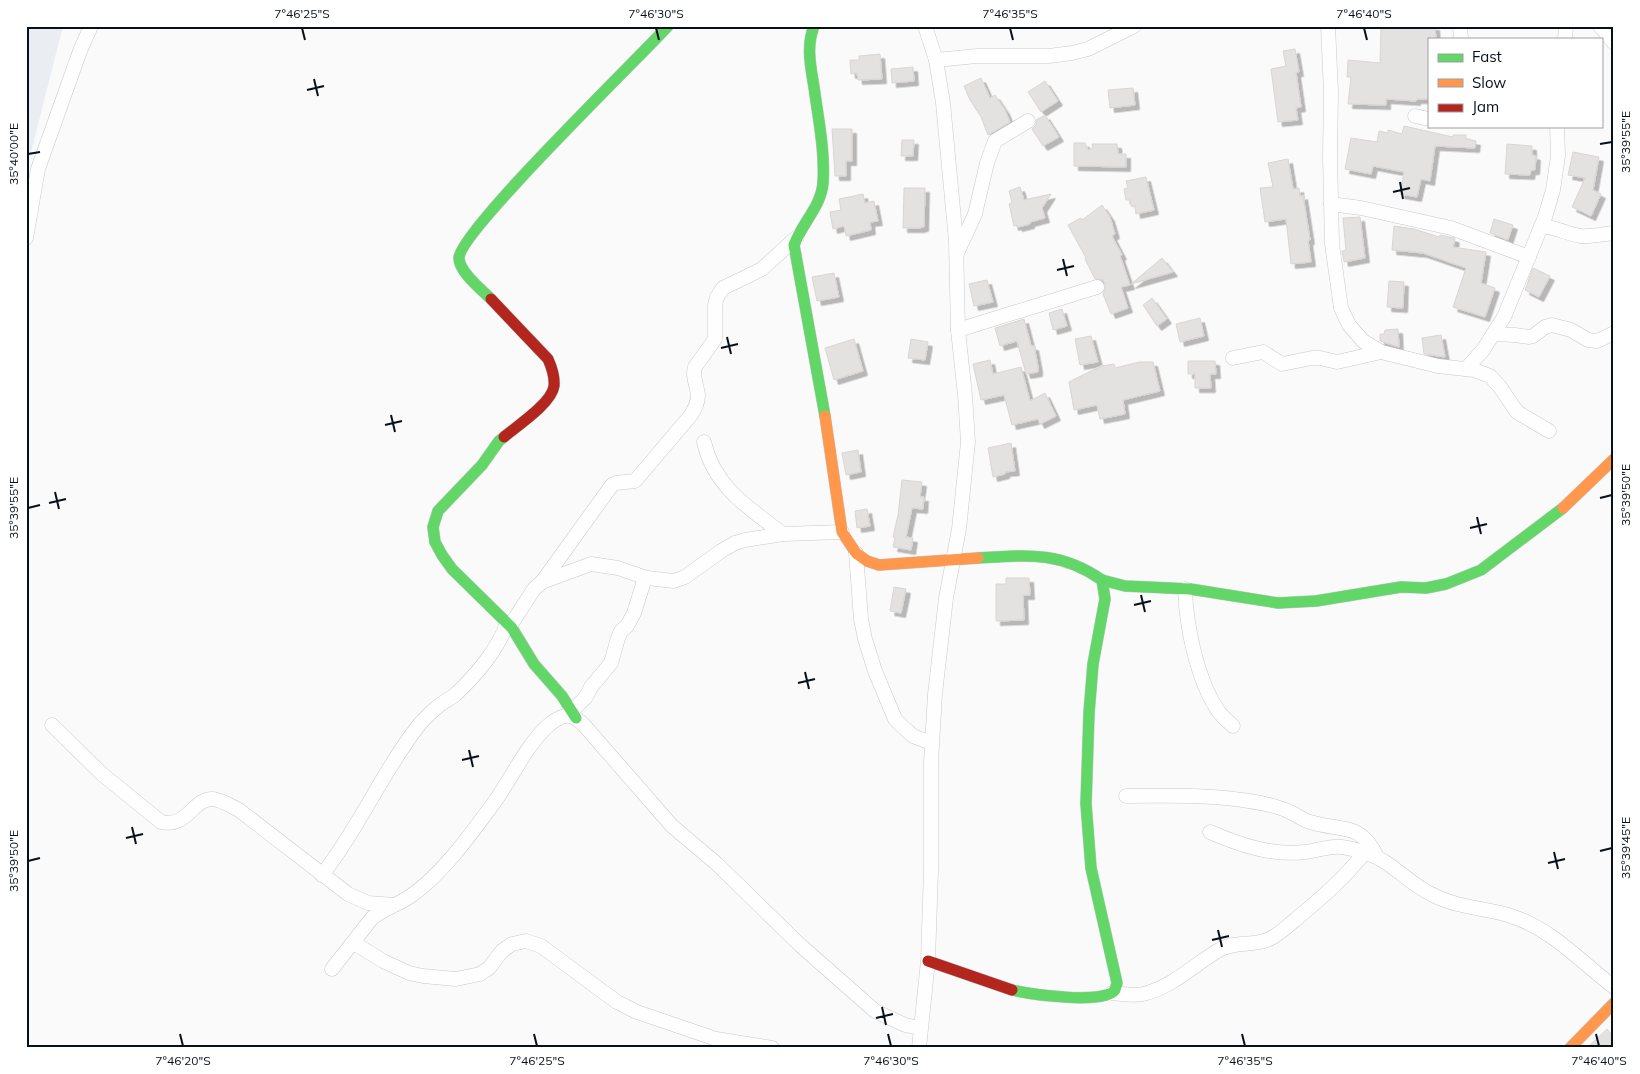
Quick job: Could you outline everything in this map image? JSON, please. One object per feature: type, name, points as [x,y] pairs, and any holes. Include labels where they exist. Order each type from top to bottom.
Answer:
[{"type":"street","points":[[26,238],[38,169],[80,50],[92,26]]},
{"type":"street","points":[[668,26],[648,48],[594,99],[490,213],[461,248],[460,259],[467,275],[548,359],[553,371],[552,394],[546,402],[499,441],[482,465],[438,511],[432,530],[447,563],[509,625],[525,647],[533,663],[561,694],[574,714],[672,826],[717,864],[800,945],[875,1012],[905,1025],[920,1028]]},
{"type":"street","points":[[322,875],[340,852],[358,818],[418,726],[432,710],[455,695],[496,647],[534,589],[542,582],[612,485],[635,481],[692,415],[697,405],[698,396],[694,372],[695,367],[715,339],[715,305],[717,297],[723,288],[762,270],[797,237],[815,211],[823,183],[819,125],[808,48],[814,26]]},
{"type":"street","points":[[919,1048],[928,961],[931,870],[931,744],[939,649],[959,529],[968,442],[958,330],[956,256],[943,103],[936,60],[925,26]]},
{"type":"street","points":[[936,60],[977,56],[1049,56],[1072,53],[1088,48],[1134,26]]},
{"type":"street","points":[[1328,26],[1331,92],[1332,244],[1341,308],[1349,325],[1363,341],[1381,352],[1438,366],[1474,370],[1490,376],[1517,412],[1549,431]]},
{"type":"street","points":[[1600,26],[1614,42]]},
{"type":"street","points":[[1414,116],[1428,119]]},
{"type":"street","points":[[956,256],[975,214],[987,163],[995,141],[1028,121]]},
{"type":"street","points":[[1466,369],[1494,334],[1504,317],[1541,226],[1553,190],[1558,156],[1557,128]]},
{"type":"street","points":[[1331,204],[1361,208],[1451,228],[1529,257]]},
{"type":"street","points":[[1541,226],[1553,227],[1580,236],[1614,233]]},
{"type":"street","points":[[797,237],[794,245],[820,388],[842,532],[856,553],[879,565],[1027,555],[1073,563],[1102,580],[1118,586],[1139,589],[1185,589],[1278,603],[1316,601],[1401,587],[1426,588],[1446,584],[1481,570],[1558,513],[1614,459]]},
{"type":"street","points":[[958,330],[1096,287]]},
{"type":"street","points":[[1494,334],[1515,334],[1530,337],[1552,324],[1563,327],[1588,340],[1596,340],[1614,333]]},
{"type":"street","points":[[1232,358],[1263,352],[1282,364],[1312,358],[1337,362],[1381,352]]},
{"type":"street","points":[[704,442],[707,456],[719,479],[729,491],[783,534]]},
{"type":"street","points":[[542,582],[591,564],[618,568],[647,578],[667,581],[678,580],[685,577],[721,550],[735,543],[783,534],[842,532]]},
{"type":"street","points":[[856,553],[861,619],[875,671],[895,718],[913,736],[931,744]]},
{"type":"street","points":[[332,969],[372,918],[419,890],[463,842],[494,803],[545,729],[557,719],[574,714],[591,687],[611,663],[619,634],[629,622],[644,581],[647,578]]},
{"type":"street","points":[[1102,580],[1105,599],[1093,664],[1086,804],[1090,868],[1116,983],[1115,990],[1112,993]]},
{"type":"street","points":[[1185,589],[1189,622],[1202,680],[1218,711],[1233,726]]},
{"type":"street","points":[[52,725],[102,774],[161,822],[170,824],[179,821],[204,802],[214,799],[239,810],[348,894],[368,903],[394,905]]},
{"type":"street","points":[[928,961],[991,984],[1025,993],[1064,997],[1112,993],[1143,994],[1161,988],[1221,949],[1233,944],[1257,943],[1276,936],[1351,868],[1370,855],[1372,847],[1359,833],[1349,829],[1310,822],[1290,812],[1248,800],[1174,794],[1126,796]]},
{"type":"street","points":[[1210,832],[1230,841],[1273,853],[1306,852],[1342,847],[1370,855],[1434,896],[1455,904],[1512,916],[1538,929],[1566,946],[1614,987]]},
{"type":"street","points":[[354,943],[399,969],[423,976],[446,979],[480,974],[489,968],[502,951],[512,944],[526,941],[541,946],[617,1002],[637,1012],[716,1039],[772,1048]]},
{"type":"street","points":[[1570,1048],[1614,1003]]},
{"type":"shaded area","points":[[26,26],[63,26],[26,172]]},
{"type":"building","points":[[1381,26],[1435,26],[1436,38],[1428,38],[1428,99],[1416,99],[1416,101],[1386,99],[1386,105],[1348,104],[1351,77],[1347,77],[1348,60],[1380,63]]},
{"type":"building","points":[[1295,49],[1299,72],[1296,72],[1301,107],[1296,108],[1298,120],[1278,122],[1271,69],[1286,66],[1283,51]]},
{"type":"building","points":[[880,54],[882,79],[858,80],[857,73],[851,74],[850,60],[859,60],[859,56]]},
{"type":"building","points":[[913,67],[914,81],[892,83],[891,69]]},
{"type":"building","points":[[981,78],[990,98],[995,95],[1010,122],[988,135],[981,117],[964,86]]},
{"type":"building","points":[[1045,81],[1058,101],[1041,112],[1028,92]]},
{"type":"building","points":[[1133,88],[1135,105],[1110,108],[1108,90]]},
{"type":"building","points":[[1045,115],[1059,137],[1043,146],[1032,129],[1036,125],[1036,120]]},
{"type":"building","points":[[1404,126],[1453,137],[1453,135],[1466,135],[1466,139],[1476,141],[1475,148],[1435,146],[1430,181],[1421,179],[1417,197],[1400,194],[1404,172],[1373,166],[1371,174],[1345,169],[1351,138],[1377,142],[1379,131],[1388,133],[1388,130],[1402,134]]},
{"type":"building","points":[[832,129],[852,129],[852,161],[846,161],[846,176],[835,176]]},
{"type":"building","points":[[902,140],[914,140],[913,156],[901,156]]},
{"type":"building","points":[[1074,143],[1085,143],[1088,150],[1093,148],[1092,144],[1117,144],[1118,154],[1126,154],[1126,167],[1074,166]]},
{"type":"building","points":[[1507,144],[1532,146],[1532,155],[1536,156],[1535,170],[1531,170],[1530,175],[1505,174]]},
{"type":"building","points":[[1573,152],[1599,157],[1593,190],[1601,194],[1591,216],[1572,207],[1585,178],[1568,175]]},
{"type":"building","points":[[1288,159],[1293,189],[1299,188],[1300,196],[1303,195],[1310,240],[1308,240],[1311,262],[1291,264],[1286,219],[1265,222],[1260,188],[1273,187],[1268,163]]},
{"type":"building","points":[[1146,177],[1154,210],[1136,214],[1135,206],[1132,207],[1130,200],[1126,200],[1124,189],[1128,188],[1126,181]]},
{"type":"building","points":[[1020,187],[1024,200],[1051,194],[1042,208],[1045,218],[1018,227],[1017,225],[1014,226],[1009,204],[1012,203],[1009,191]]},
{"type":"building","points":[[904,188],[925,188],[924,227],[903,228]]},
{"type":"building","points":[[863,194],[865,203],[874,201],[878,221],[870,222],[871,230],[846,236],[844,226],[833,229],[830,212],[841,210],[839,199]]},
{"type":"building","points":[[1102,205],[1110,217],[1115,234],[1112,236],[1122,255],[1120,256],[1130,285],[1121,287],[1128,308],[1111,314],[1103,294],[1105,284],[1103,280],[1095,279],[1068,225],[1081,218],[1082,220]]},
{"type":"building","points":[[1360,217],[1365,258],[1344,262],[1342,251],[1346,250],[1343,218]]},
{"type":"building","points":[[1494,219],[1513,225],[1508,240],[1490,233]]},
{"type":"building","points":[[1394,226],[1414,229],[1439,237],[1440,235],[1454,238],[1453,247],[1486,252],[1481,283],[1495,288],[1485,317],[1453,307],[1466,268],[1423,253],[1392,250]]},
{"type":"building","points":[[1162,258],[1173,272],[1131,284]]},
{"type":"building","points":[[1533,268],[1550,276],[1539,297],[1525,290]]},
{"type":"building","points":[[834,273],[839,297],[817,301],[812,277]]},
{"type":"building","points":[[987,280],[993,302],[974,306],[969,284]]},
{"type":"building","points":[[1389,281],[1404,282],[1403,308],[1387,307]]},
{"type":"building","points":[[1152,298],[1167,319],[1157,326],[1143,305]]},
{"type":"building","points":[[1062,309],[1067,326],[1053,330],[1049,313]]},
{"type":"building","points":[[1200,318],[1204,336],[1180,342],[1176,324]]},
{"type":"building","points":[[1024,319],[1031,346],[1034,346],[1038,367],[1038,372],[1026,374],[1017,341],[1000,346],[995,328]]},
{"type":"building","points":[[1398,329],[1399,347],[1380,341],[1380,334],[1384,334],[1385,330]]},
{"type":"building","points":[[1441,335],[1445,357],[1424,354],[1422,338]]},
{"type":"building","points":[[1091,336],[1098,362],[1080,365],[1075,339]]},
{"type":"building","points":[[854,339],[863,371],[834,380],[825,348]]},
{"type":"building","points":[[911,339],[928,342],[925,360],[908,358]]},
{"type":"building","points":[[990,360],[993,374],[1021,367],[1030,401],[1045,393],[1056,416],[1040,424],[1038,419],[1012,425],[1004,395],[981,400],[973,364]]},
{"type":"building","points":[[1188,361],[1215,361],[1216,374],[1210,374],[1211,388],[1195,388],[1195,374],[1188,374]]},
{"type":"building","points":[[1139,362],[1153,362],[1160,391],[1123,400],[1125,414],[1100,419],[1097,405],[1074,410],[1069,382],[1101,366],[1114,364],[1115,368]]},
{"type":"building","points":[[1011,443],[1015,471],[1005,472],[1005,474],[993,477],[988,448]]},
{"type":"building","points":[[858,450],[861,472],[846,475],[842,453]]},
{"type":"building","points":[[902,480],[922,482],[920,497],[924,497],[923,509],[912,508],[906,537],[913,538],[911,550],[893,547]]},
{"type":"building","points":[[867,509],[870,526],[857,528],[855,511]]},
{"type":"building","points":[[1006,578],[1029,578],[1030,595],[1023,595],[1024,620],[996,621],[996,584],[1006,584]]},
{"type":"building","points":[[894,587],[906,589],[901,613],[890,611]]},
{"type":"building","points":[[1607,1029],[1614,1038],[1614,1048],[1587,1048]]},
{"type":"traffic: fast","points":[[491,299],[472,280],[460,263],[459,258],[467,242],[518,181],[668,26]]},
{"type":"traffic: fast","points":[[814,26],[810,43],[810,60],[821,138],[823,183],[819,200],[794,245],[825,416]]},
{"type":"traffic: fast","points":[[504,437],[482,465],[438,511],[433,527],[435,542],[452,569],[512,628],[534,664],[562,696],[576,718]]},
{"type":"traffic: fast","points":[[1102,580],[1125,586],[1190,589],[1278,603],[1316,601],[1401,587],[1426,588],[1446,584],[1481,570],[1563,508]]},
{"type":"traffic: fast","points":[[978,558],[1028,556],[1043,557],[1072,564],[1102,580],[1105,599],[1093,664],[1089,713],[1086,804],[1091,868],[1117,984],[1115,990],[1108,994],[1082,998],[1012,990]]},
{"type":"traffic: slow","points":[[825,416],[842,532],[856,553],[867,561],[879,565],[978,558]]},
{"type":"traffic: slow","points":[[1563,508],[1614,459]]},
{"type":"traffic: slow","points":[[1570,1048],[1614,1003]]},
{"type":"traffic: jam","points":[[491,299],[548,359],[554,379],[552,393],[541,407],[504,437]]},
{"type":"traffic: jam","points":[[928,961],[1012,990]]}]
